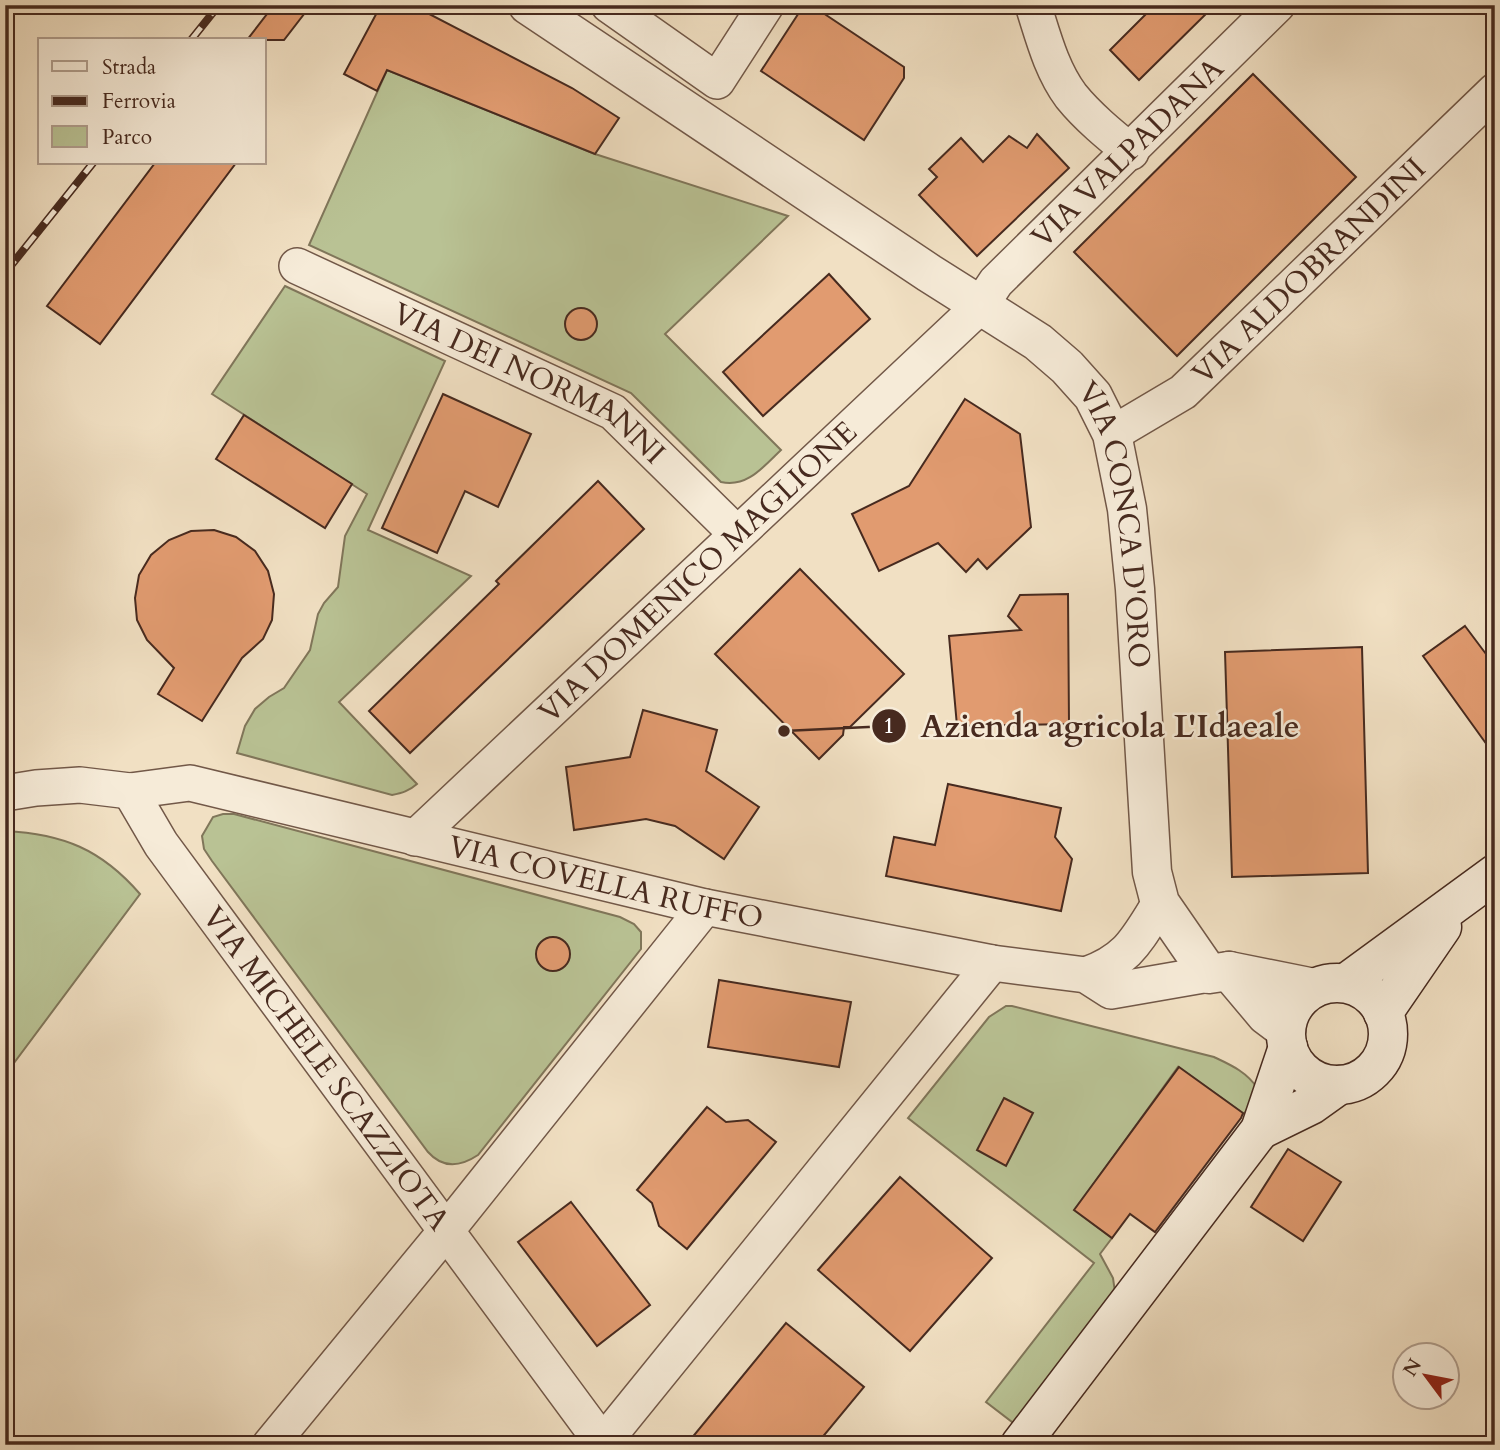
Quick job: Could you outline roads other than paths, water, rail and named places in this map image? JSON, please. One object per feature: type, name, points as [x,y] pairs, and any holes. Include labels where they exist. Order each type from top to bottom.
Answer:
[{"type":"street","name":"VIA CONCA D'ORO","points":[[528,5],[929,273],[1038,342],[1093,396],[1112,434],[1127,509],[1135,589],[1152,872],[1160,903]]},
{"type":"street","points":[[609,5],[717,81],[766,5]]},
{"type":"street","points":[[1033,5],[1051,60],[1072,96],[1099,126],[1131,152]]},
{"type":"street","name":"VIA VALPADANA","points":[[980,306],[996,282],[1278,5]]},
{"type":"street","name":"VIA ALDOBRANDINI","points":[[1112,434],[1183,392],[1495,91]]},
{"type":"street","name":"VIA DEI NORMANNI","points":[[297,266],[613,412],[737,534]]},
{"type":"street","name":"VIA DOMENICO MAGLIONE","points":[[415,838],[980,306]]},
{"type":"street","name":"VIA COVELLA RUFFO","points":[[130,790],[190,783],[705,907],[992,963],[1086,975],[1111,991],[1219,973],[1330,986]]},
{"type":"street","points":[[5,793],[80,785],[130,790]]},
{"type":"street","name":"VIA MICHELE SCAZZIOTA","points":[[130,790],[161,844],[604,1444],[992,963]]},
{"type":"street","points":[[1020,1445],[1260,1130],[1287,1038],[1290,1013],[1300,999],[1330,986],[1459,902],[1495,874]]},
{"type":"street","points":[[1383,1013],[1459,902]]},
{"type":"street","points":[[1086,975],[1103,969],[1128,952],[1160,903],[1219,973],[1266,1015],[1287,1038],[1295,1063],[1307,1075],[1322,1083],[1339,1084],[1355,1081],[1370,1073],[1387,1045],[1388,1029],[1375,999],[1362,989],[1330,986]]},
{"type":"street","points":[[270,1445],[446,1231],[705,907]]},
{"type":"street","points":[[1260,1130],[1311,1105],[1339,1084]]},
{"type":"railway","points":[[193,38],[219,5]]},
{"type":"railway","points":[[5,273],[92,164]]},
{"type":"place","name":"Azienda agricola L'Idaeale","points":[[784,731]]}]
